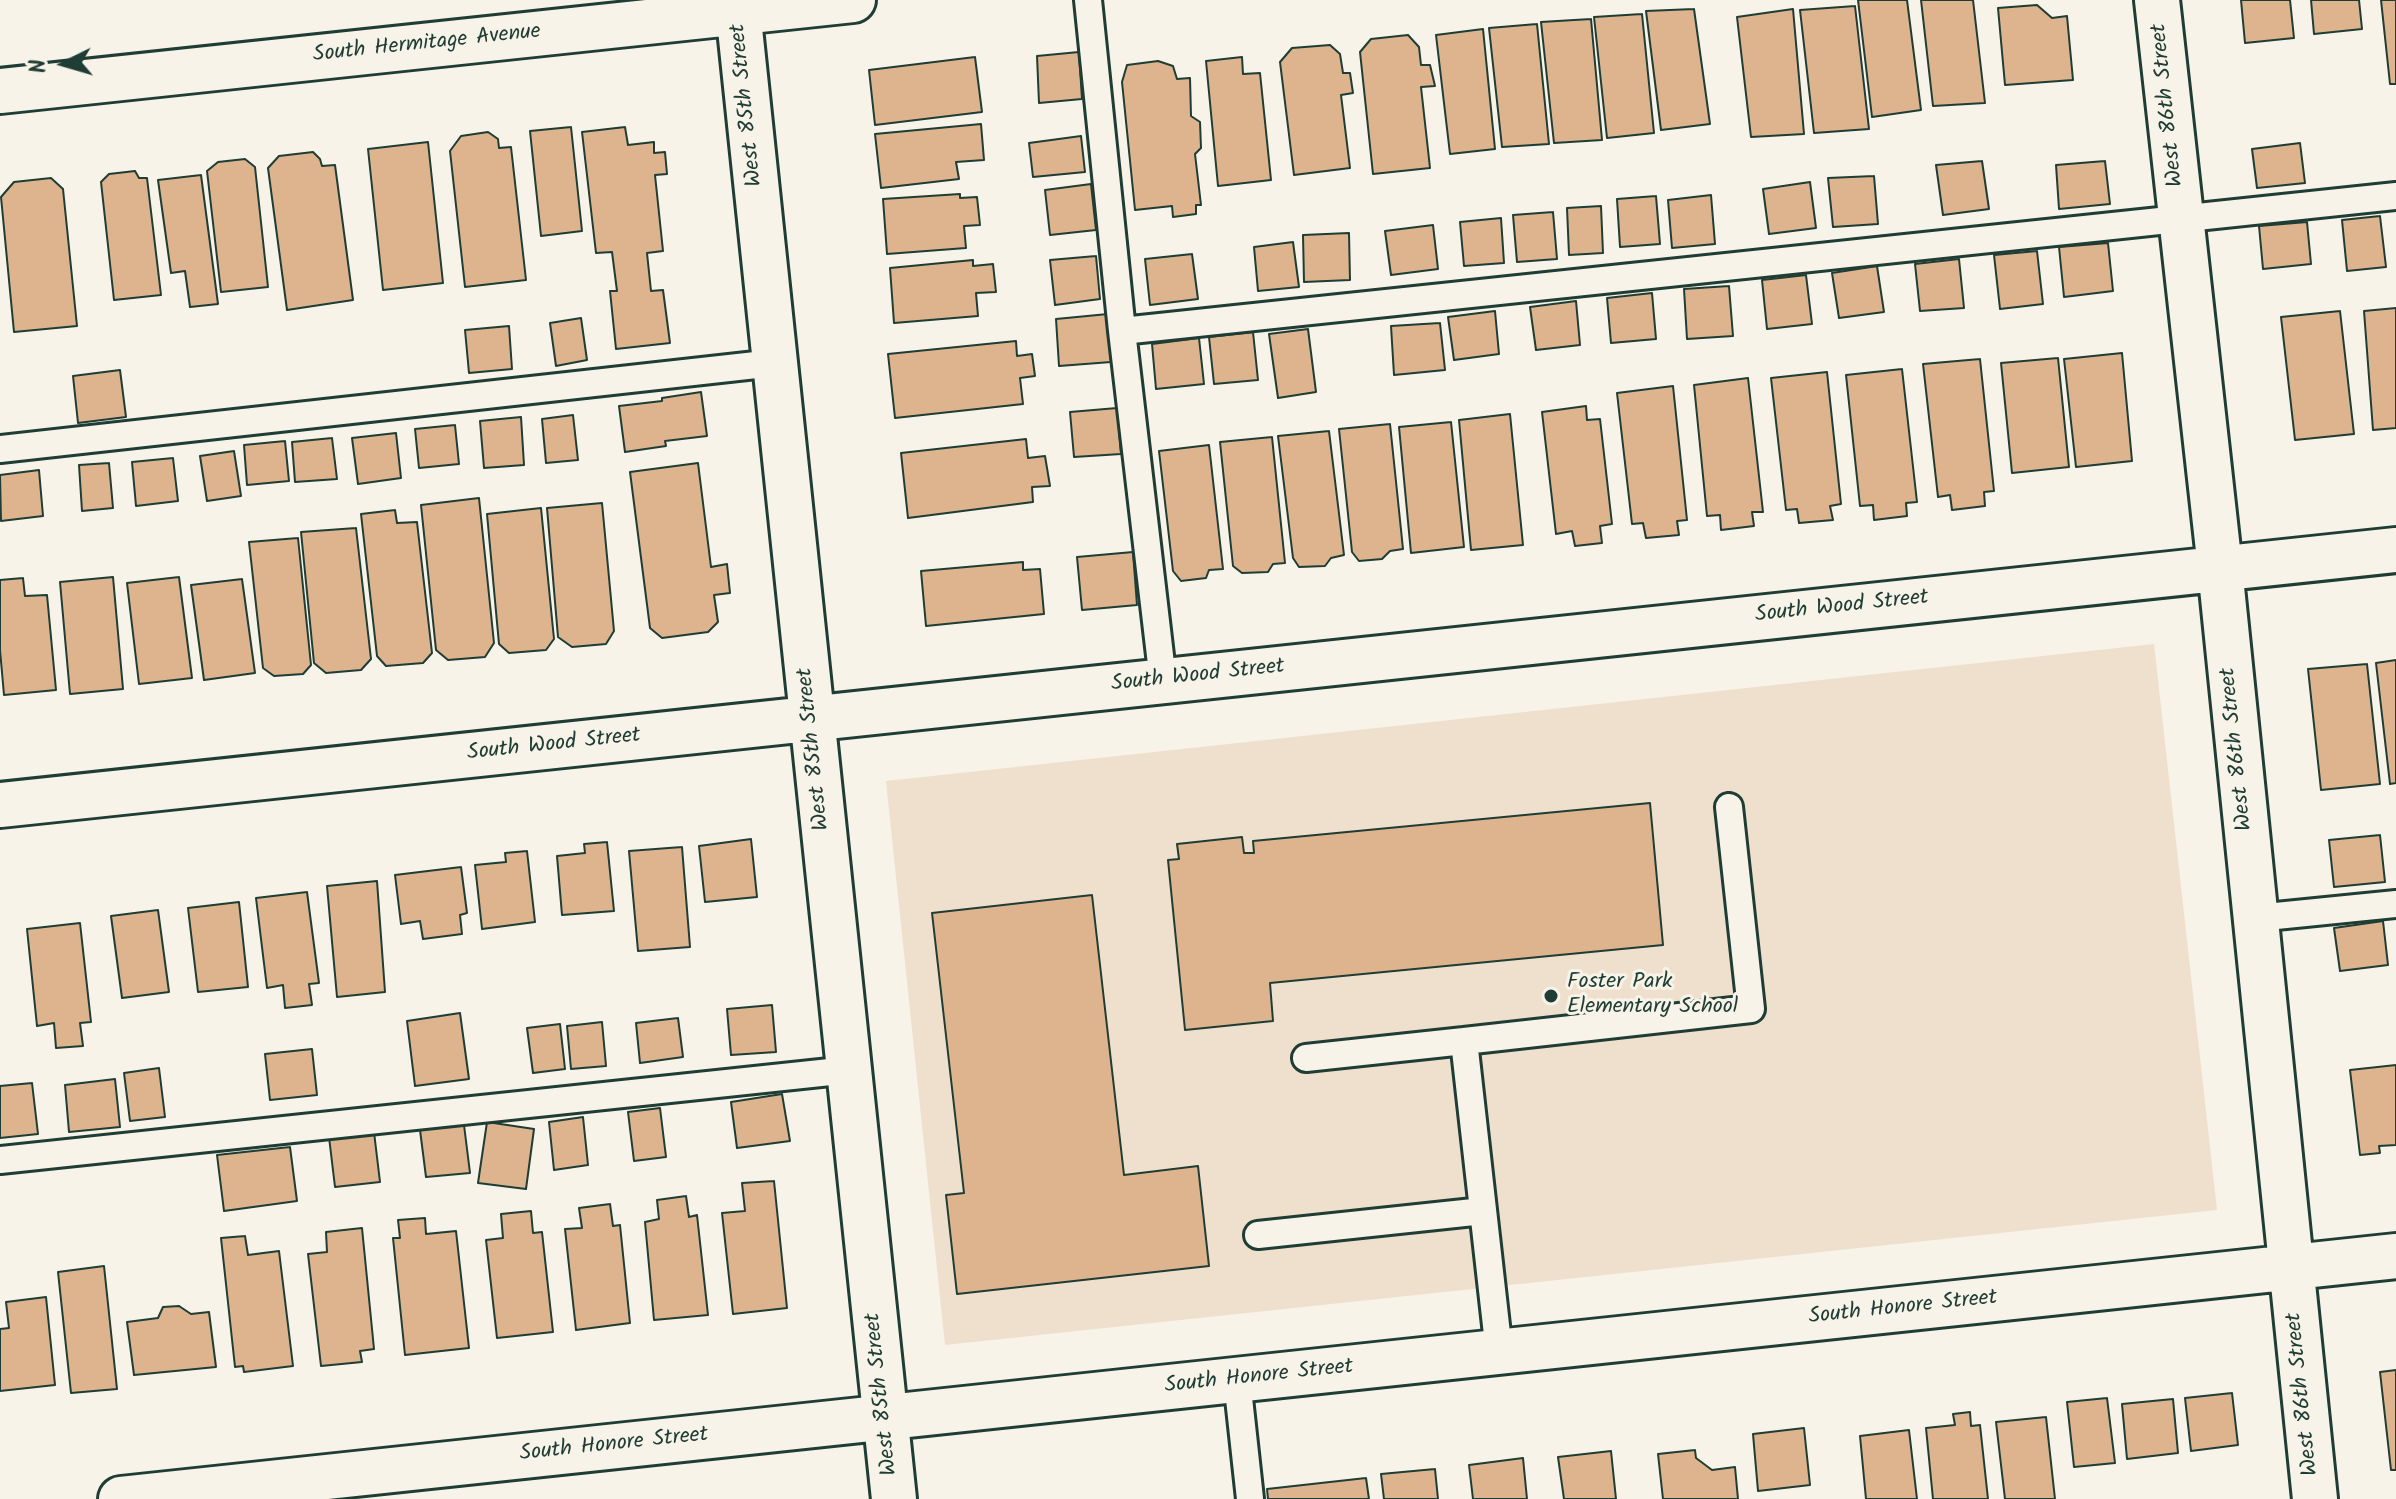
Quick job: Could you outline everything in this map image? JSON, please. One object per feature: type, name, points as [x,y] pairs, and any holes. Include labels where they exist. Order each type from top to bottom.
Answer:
[{"type":"street","name":"South Hermitage Avenue","points":[[0,91],[738,6],[853,0]]},
{"type":"street","name":"West 86th Street","points":[[2157,0],[2220,568],[2315,1499]]},
{"type":"street","name":"West 85th Street","points":[[738,6],[894,1499]]},
{"type":"street","name":"South Wood Street","points":[[0,805],[2396,550]]},
{"type":"street","name":"South Honore Street","points":[[121,1499],[2396,1256]]},
{"type":"lane","points":[[1088,0],[1122,331],[1163,681]]},
{"type":"lane","points":[[1122,331],[2396,196]]},
{"type":"lane","points":[[0,449],[774,363]]},
{"type":"lane","points":[[1306,1058],[1751,1009],[1729,807]]},
{"type":"lane","points":[[2256,918],[2396,904]]},
{"type":"lane","points":[[1464,1041],[1499,1352]]},
{"type":"lane","points":[[0,1160],[849,1070]]},
{"type":"lane","points":[[1258,1235],[1483,1211]]},
{"type":"lane","points":[[1237,1380],[1250,1499]]},
{"type":"shaded area","name":"Foster Park Elementary School","points":[[2154,644],[2217,1210],[945,1345],[886,781]]},
{"type":"building","points":[[1858,0],[1907,0],[1921,110],[1872,117]]},
{"type":"building","points":[[1921,0],[1973,0],[1985,103],[1933,106]]},
{"type":"building","points":[[2241,0],[2290,0],[2294,38],[2245,43]]},
{"type":"building","points":[[2311,0],[2359,0],[2362,29],[2314,34]]},
{"type":"building","points":[[2381,0],[2396,0],[2396,84],[2390,84]]},
{"type":"building","points":[[2037,5],[2052,18],[2067,16],[2073,80],[2005,85],[1998,8]]},
{"type":"building","points":[[1855,6],[1869,129],[1814,133],[1800,10]]},
{"type":"building","points":[[1694,9],[1710,124],[1661,130],[1646,11]]},
{"type":"building","points":[[1793,9],[1804,134],[1751,137],[1737,17]]},
{"type":"building","points":[[1642,14],[1654,133],[1607,138],[1594,17]]},
{"type":"building","points":[[1591,19],[1602,140],[1554,143],[1541,22]]},
{"type":"building","points":[[1537,24],[1549,144],[1502,147],[1489,28]]},
{"type":"building","points":[[1483,29],[1495,149],[1450,154],[1436,35]]},
{"type":"building","points":[[1408,35],[1419,47],[1421,65],[1430,65],[1435,86],[1421,87],[1430,168],[1373,174],[1360,52],[1371,39]]},
{"type":"building","points":[[1330,45],[1340,54],[1343,73],[1350,73],[1353,93],[1341,95],[1350,168],[1294,175],[1280,62],[1292,48]]},
{"type":"building","points":[[1079,52],[1082,99],[1039,103],[1037,56]]},
{"type":"building","points":[[975,57],[982,112],[875,125],[869,70]]},
{"type":"building","points":[[1242,57],[1243,74],[1260,73],[1271,180],[1218,186],[1206,61]]},
{"type":"building","points":[[1158,61],[1173,66],[1177,79],[1190,78],[1191,116],[1200,122],[1201,148],[1195,154],[1201,205],[1196,205],[1196,214],[1173,217],[1172,206],[1135,210],[1122,82],[1127,65]]},
{"type":"building","points":[[981,124],[984,160],[956,162],[959,179],[881,188],[875,134]]},
{"type":"building","points":[[571,127],[582,231],[541,236],[530,131]]},
{"type":"building","points":[[625,127],[628,145],[654,142],[654,153],[665,152],[667,174],[655,175],[663,251],[647,253],[651,291],[663,290],[670,343],[616,349],[610,291],[617,291],[612,252],[596,253],[582,132]]},
{"type":"building","points":[[488,132],[498,139],[499,148],[511,147],[526,280],[465,287],[450,151],[461,136]]},
{"type":"building","points":[[1081,136],[1085,172],[1033,177],[1029,143]]},
{"type":"building","points":[[428,142],[443,283],[383,290],[368,149]]},
{"type":"building","points":[[2300,143],[2305,183],[2257,188],[2252,149]]},
{"type":"building","points":[[313,152],[322,166],[335,165],[353,300],[287,310],[268,168],[279,156]]},
{"type":"building","points":[[245,159],[255,167],[268,287],[221,292],[207,171],[218,162]]},
{"type":"building","points":[[1982,161],[1989,209],[1943,215],[1936,165]]},
{"type":"building","points":[[2105,161],[2110,204],[2059,209],[2056,165]]},
{"type":"building","points":[[135,171],[139,178],[147,178],[161,295],[114,300],[101,182],[109,174]]},
{"type":"building","points":[[201,175],[218,304],[190,307],[185,271],[171,273],[158,180]]},
{"type":"building","points":[[1874,176],[1878,224],[1833,227],[1828,178]]},
{"type":"building","points":[[51,178],[63,189],[77,326],[14,332],[1,197],[14,182]]},
{"type":"building","points":[[1810,182],[1816,228],[1769,234],[1763,189]]},
{"type":"building","points":[[1091,184],[1096,230],[1050,235],[1045,190]]},
{"type":"building","points":[[960,194],[960,198],[977,197],[980,225],[964,226],[966,248],[887,254],[883,199]]},
{"type":"building","points":[[1711,195],[1715,244],[1672,248],[1668,200]]},
{"type":"building","points":[[1656,196],[1660,244],[1620,247],[1617,199]]},
{"type":"building","points":[[1601,206],[1603,253],[1569,255],[1567,208]]},
{"type":"building","points":[[1553,212],[1557,259],[1517,262],[1513,215]]},
{"type":"building","points":[[2380,216],[2386,267],[2347,271],[2342,220]]},
{"type":"building","points":[[1501,218],[1504,263],[1464,266],[1460,222]]},
{"type":"building","points":[[2307,222],[2311,264],[2263,269],[2259,226]]},
{"type":"building","points":[[1433,225],[1438,269],[1391,275],[1385,231]]},
{"type":"building","points":[[1349,233],[1350,280],[1304,282],[1303,235]]},
{"type":"building","points":[[1293,242],[1299,287],[1258,291],[1254,247]]},
{"type":"building","points":[[2108,243],[2113,291],[2064,297],[2059,247]]},
{"type":"building","points":[[2037,251],[2043,304],[2000,309],[1994,255]]},
{"type":"building","points":[[1192,254],[1198,299],[1150,305],[1145,259]]},
{"type":"building","points":[[1096,256],[1100,299],[1055,305],[1050,260]]},
{"type":"building","points":[[1959,259],[1964,308],[1920,311],[1915,264]]},
{"type":"building","points":[[973,260],[973,266],[993,264],[996,292],[976,293],[978,316],[894,323],[890,268]]},
{"type":"building","points":[[1877,266],[1884,312],[1839,318],[1832,273]]},
{"type":"building","points":[[1806,275],[1812,324],[1767,329],[1762,280]]},
{"type":"building","points":[[1729,286],[1733,336],[1687,339],[1684,289]]},
{"type":"building","points":[[1652,293],[1656,339],[1611,343],[1607,298]]},
{"type":"building","points":[[1576,301],[1580,345],[1536,350],[1530,307]]},
{"type":"building","points":[[2396,308],[2396,428],[2373,430],[2364,311]]},
{"type":"building","points":[[1495,311],[1499,354],[1454,360],[1448,317]]},
{"type":"building","points":[[2340,311],[2354,434],[2295,440],[2281,317]]},
{"type":"building","points":[[1108,314],[1111,362],[1059,366],[1056,319]]},
{"type":"building","points":[[581,318],[587,360],[556,366],[550,323]]},
{"type":"building","points":[[1440,323],[1445,370],[1394,375],[1391,326]]},
{"type":"building","points":[[509,326],[512,369],[469,373],[465,330]]},
{"type":"building","points":[[1308,329],[1316,392],[1278,398],[1269,334]]},
{"type":"building","points":[[1253,332],[1258,380],[1214,384],[1209,337]]},
{"type":"building","points":[[1199,338],[1204,384],[1156,389],[1152,344]]},
{"type":"building","points":[[1016,341],[1017,356],[1032,354],[1035,376],[1020,378],[1023,404],[895,418],[888,354]]},
{"type":"building","points":[[2122,353],[2132,461],[2076,467],[2064,359]]},
{"type":"building","points":[[2058,358],[2069,467],[2012,473],[2001,363]]},
{"type":"building","points":[[1980,359],[1994,491],[1984,492],[1985,506],[1952,510],[1950,495],[1938,497],[1923,364]]},
{"type":"building","points":[[1902,369],[1917,502],[1906,503],[1907,516],[1874,520],[1873,505],[1860,506],[1846,375]]},
{"type":"building","points":[[120,370],[126,417],[78,423],[73,376]]},
{"type":"building","points":[[1827,372],[1841,504],[1830,506],[1833,520],[1799,523],[1797,509],[1786,510],[1771,378]]},
{"type":"building","points":[[1748,378],[1763,512],[1752,512],[1754,526],[1721,530],[1720,515],[1707,516],[1694,385]]},
{"type":"building","points":[[1673,386],[1687,520],[1677,521],[1679,535],[1646,538],[1643,523],[1632,524],[1617,393]]},
{"type":"building","points":[[701,392],[707,436],[665,441],[666,446],[625,452],[619,406]]},
{"type":"building","points":[[1586,406],[1587,420],[1600,419],[1612,524],[1600,526],[1602,543],[1575,546],[1572,531],[1556,534],[1542,412]]},
{"type":"building","points":[[1117,408],[1121,454],[1074,457],[1070,412]]},
{"type":"building","points":[[1510,414],[1523,545],[1471,550],[1459,420]]},
{"type":"building","points":[[573,415],[578,460],[546,463],[542,419]]},
{"type":"building","points":[[521,417],[524,465],[484,468],[480,421]]},
{"type":"building","points":[[1451,422],[1464,547],[1411,553],[1399,427]]},
{"type":"building","points":[[1390,424],[1403,549],[1390,551],[1382,559],[1359,561],[1352,552],[1339,429]]},
{"type":"building","points":[[455,425],[459,464],[419,468],[415,429]]},
{"type":"building","points":[[1329,431],[1344,555],[1331,558],[1325,566],[1299,567],[1293,558],[1278,436]]},
{"type":"building","points":[[396,433],[401,478],[358,484],[352,438]]},
{"type":"building","points":[[1272,437],[1285,563],[1273,564],[1268,572],[1242,573],[1233,566],[1220,442]]},
{"type":"building","points":[[332,438],[337,479],[295,482],[292,442]]},
{"type":"building","points":[[1026,439],[1028,458],[1045,456],[1050,486],[1032,487],[1033,502],[908,518],[901,453]]},
{"type":"building","points":[[285,441],[289,481],[247,485],[244,445]]},
{"type":"building","points":[[1209,445],[1223,569],[1209,570],[1206,578],[1181,581],[1173,571],[1159,451]]},
{"type":"building","points":[[234,451],[241,496],[207,501],[200,456]]},
{"type":"building","points":[[173,458],[178,501],[136,506],[132,462]]},
{"type":"building","points":[[109,463],[113,508],[82,511],[79,465]]},
{"type":"building","points":[[698,463],[711,567],[727,564],[730,593],[714,595],[718,622],[708,632],[662,638],[650,628],[630,472]]},
{"type":"building","points":[[39,470],[43,516],[1,521],[0,475]]},
{"type":"building","points":[[479,498],[494,643],[485,657],[448,660],[436,650],[421,505]]},
{"type":"building","points":[[602,503],[614,631],[606,644],[572,647],[558,637],[547,508]]},
{"type":"building","points":[[541,508],[554,639],[546,650],[509,653],[499,644],[487,514]]},
{"type":"building","points":[[395,510],[397,523],[417,522],[432,653],[423,663],[386,666],[377,656],[361,514]]},
{"type":"building","points":[[356,528],[371,659],[361,670],[326,673],[314,663],[301,532]]},
{"type":"building","points":[[298,538],[311,665],[303,674],[274,676],[263,668],[249,542]]},
{"type":"building","points":[[1133,552],[1137,605],[1082,610],[1077,557]]},
{"type":"building","points":[[1023,562],[1023,570],[1040,569],[1044,614],[926,626],[921,571]]},
{"type":"building","points":[[113,577],[123,689],[70,694],[60,582]]},
{"type":"building","points":[[179,577],[192,678],[139,684],[127,583]]},
{"type":"building","points":[[23,578],[25,596],[47,595],[56,690],[4,695],[0,650],[0,580]]},
{"type":"building","points":[[242,579],[255,673],[204,680],[191,585]]},
{"type":"building","points":[[2396,660],[2396,783],[2390,784],[2376,663]]},
{"type":"building","points":[[2367,664],[2380,784],[2321,790],[2308,669]]},
{"type":"building","points":[[1650,803],[1663,945],[1270,983],[1273,1021],[1185,1030],[1168,860],[1179,859],[1177,844],[1242,837],[1244,853],[1254,853],[1253,841]]},
{"type":"building","points":[[2380,835],[2385,882],[2334,887],[2329,840]]},
{"type":"building","points":[[751,839],[757,897],[705,902],[699,846]]},
{"type":"building","points":[[607,842],[614,911],[562,915],[557,856],[585,853],[584,844]]},
{"type":"building","points":[[682,847],[690,947],[638,951],[629,851]]},
{"type":"building","points":[[527,851],[535,922],[482,929],[475,865],[506,862],[505,853]]},
{"type":"building","points":[[461,867],[467,913],[460,915],[462,934],[423,939],[420,921],[401,924],[395,875]]},
{"type":"building","points":[[377,881],[385,992],[337,997],[327,886]]},
{"type":"building","points":[[307,892],[319,983],[309,984],[312,1005],[285,1008],[283,985],[267,988],[256,898]]},
{"type":"building","points":[[1092,895],[1124,1175],[1198,1166],[1209,1266],[957,1294],[946,1195],[964,1193],[932,913]]},
{"type":"building","points":[[239,902],[248,987],[198,992],[188,908]]},
{"type":"building","points":[[158,910],[169,992],[122,998],[111,916]]},
{"type":"building","points":[[2383,921],[2388,965],[2340,971],[2334,928]]},
{"type":"building","points":[[80,923],[91,1022],[80,1023],[83,1046],[56,1048],[54,1023],[37,1026],[27,929]]},
{"type":"building","points":[[772,1005],[776,1052],[731,1055],[727,1009]]},
{"type":"building","points":[[460,1013],[469,1079],[415,1086],[407,1021]]},
{"type":"building","points":[[678,1018],[683,1057],[640,1063],[636,1023]]},
{"type":"building","points":[[602,1022],[606,1066],[571,1069],[567,1026]]},
{"type":"building","points":[[560,1024],[565,1069],[533,1073],[527,1028]]},
{"type":"building","points":[[312,1049],[317,1095],[270,1100],[265,1054]]},
{"type":"building","points":[[2396,1065],[2396,1145],[2379,1146],[2380,1153],[2360,1155],[2350,1070]]},
{"type":"building","points":[[159,1068],[165,1117],[130,1121],[124,1073]]},
{"type":"building","points":[[115,1079],[120,1127],[69,1132],[65,1085]]},
{"type":"building","points":[[32,1083],[38,1134],[0,1138],[0,1086]]},
{"type":"building","points":[[782,1094],[790,1141],[737,1148],[731,1102]]},
{"type":"building","points":[[660,1108],[666,1157],[634,1161],[628,1112]]},
{"type":"building","points":[[583,1117],[588,1165],[554,1170],[549,1122]]},
{"type":"building","points":[[487,1122],[534,1129],[526,1189],[478,1183]]},
{"type":"building","points":[[464,1125],[470,1173],[426,1177],[420,1130]]},
{"type":"building","points":[[374,1132],[380,1182],[335,1187],[329,1137]]},
{"type":"building","points":[[290,1147],[297,1201],[224,1211],[217,1155]]},
{"type":"building","points":[[774,1181],[787,1308],[733,1314],[722,1213],[745,1211],[742,1183]]},
{"type":"building","points":[[686,1196],[689,1217],[697,1215],[708,1315],[654,1320],[645,1222],[659,1219],[657,1200]]},
{"type":"building","points":[[610,1204],[613,1226],[620,1225],[630,1323],[576,1330],[565,1229],[582,1228],[579,1208]]},
{"type":"building","points":[[531,1211],[533,1233],[542,1232],[553,1332],[497,1338],[486,1240],[503,1238],[501,1214]]},
{"type":"building","points":[[425,1218],[426,1234],[456,1231],[469,1348],[405,1355],[393,1238],[400,1238],[398,1220]]},
{"type":"building","points":[[362,1228],[374,1349],[360,1351],[362,1362],[321,1366],[308,1254],[327,1252],[326,1232]]},
{"type":"building","points":[[245,1236],[248,1255],[279,1251],[293,1366],[244,1372],[243,1366],[235,1367],[221,1238]]},
{"type":"building","points":[[104,1266],[117,1389],[71,1393],[58,1272]]},
{"type":"building","points":[[46,1297],[55,1385],[0,1391],[0,1329],[9,1328],[6,1302]]},
{"type":"building","points":[[179,1306],[191,1314],[209,1312],[216,1367],[134,1375],[127,1322],[158,1318],[163,1307]]},
{"type":"building","points":[[2396,1370],[2396,1470],[2391,1470],[2380,1372]]},
{"type":"building","points":[[2232,1393],[2238,1445],[2191,1451],[2185,1398]]},
{"type":"building","points":[[2107,1398],[2115,1463],[2074,1467],[2067,1402]]},
{"type":"building","points":[[2173,1399],[2178,1453],[2127,1459],[2122,1404]]},
{"type":"building","points":[[1970,1412],[1971,1426],[1980,1425],[1988,1499],[1933,1499],[1926,1428],[1955,1425],[1953,1414]]},
{"type":"building","points":[[2046,1417],[2055,1499],[2005,1499],[1996,1422]]},
{"type":"building","points":[[1804,1428],[1810,1485],[1758,1491],[1753,1434]]},
{"type":"building","points":[[1909,1430],[1917,1499],[1866,1499],[1860,1436]]},
{"type":"building","points":[[1695,1450],[1696,1458],[1712,1470],[1735,1467],[1738,1499],[1663,1499],[1658,1454]]},
{"type":"building","points":[[1611,1451],[1616,1499],[1564,1499],[1558,1457]]},
{"type":"building","points":[[1523,1458],[1527,1499],[1473,1499],[1469,1465]]},
{"type":"building","points":[[1435,1469],[1438,1499],[1384,1499],[1381,1474]]},
{"type":"building","points":[[1366,1478],[1369,1499],[1268,1499],[1267,1489]]},
{"type":"place","name":"Foster Park Elementary School","points":[[1551,996]]}]
